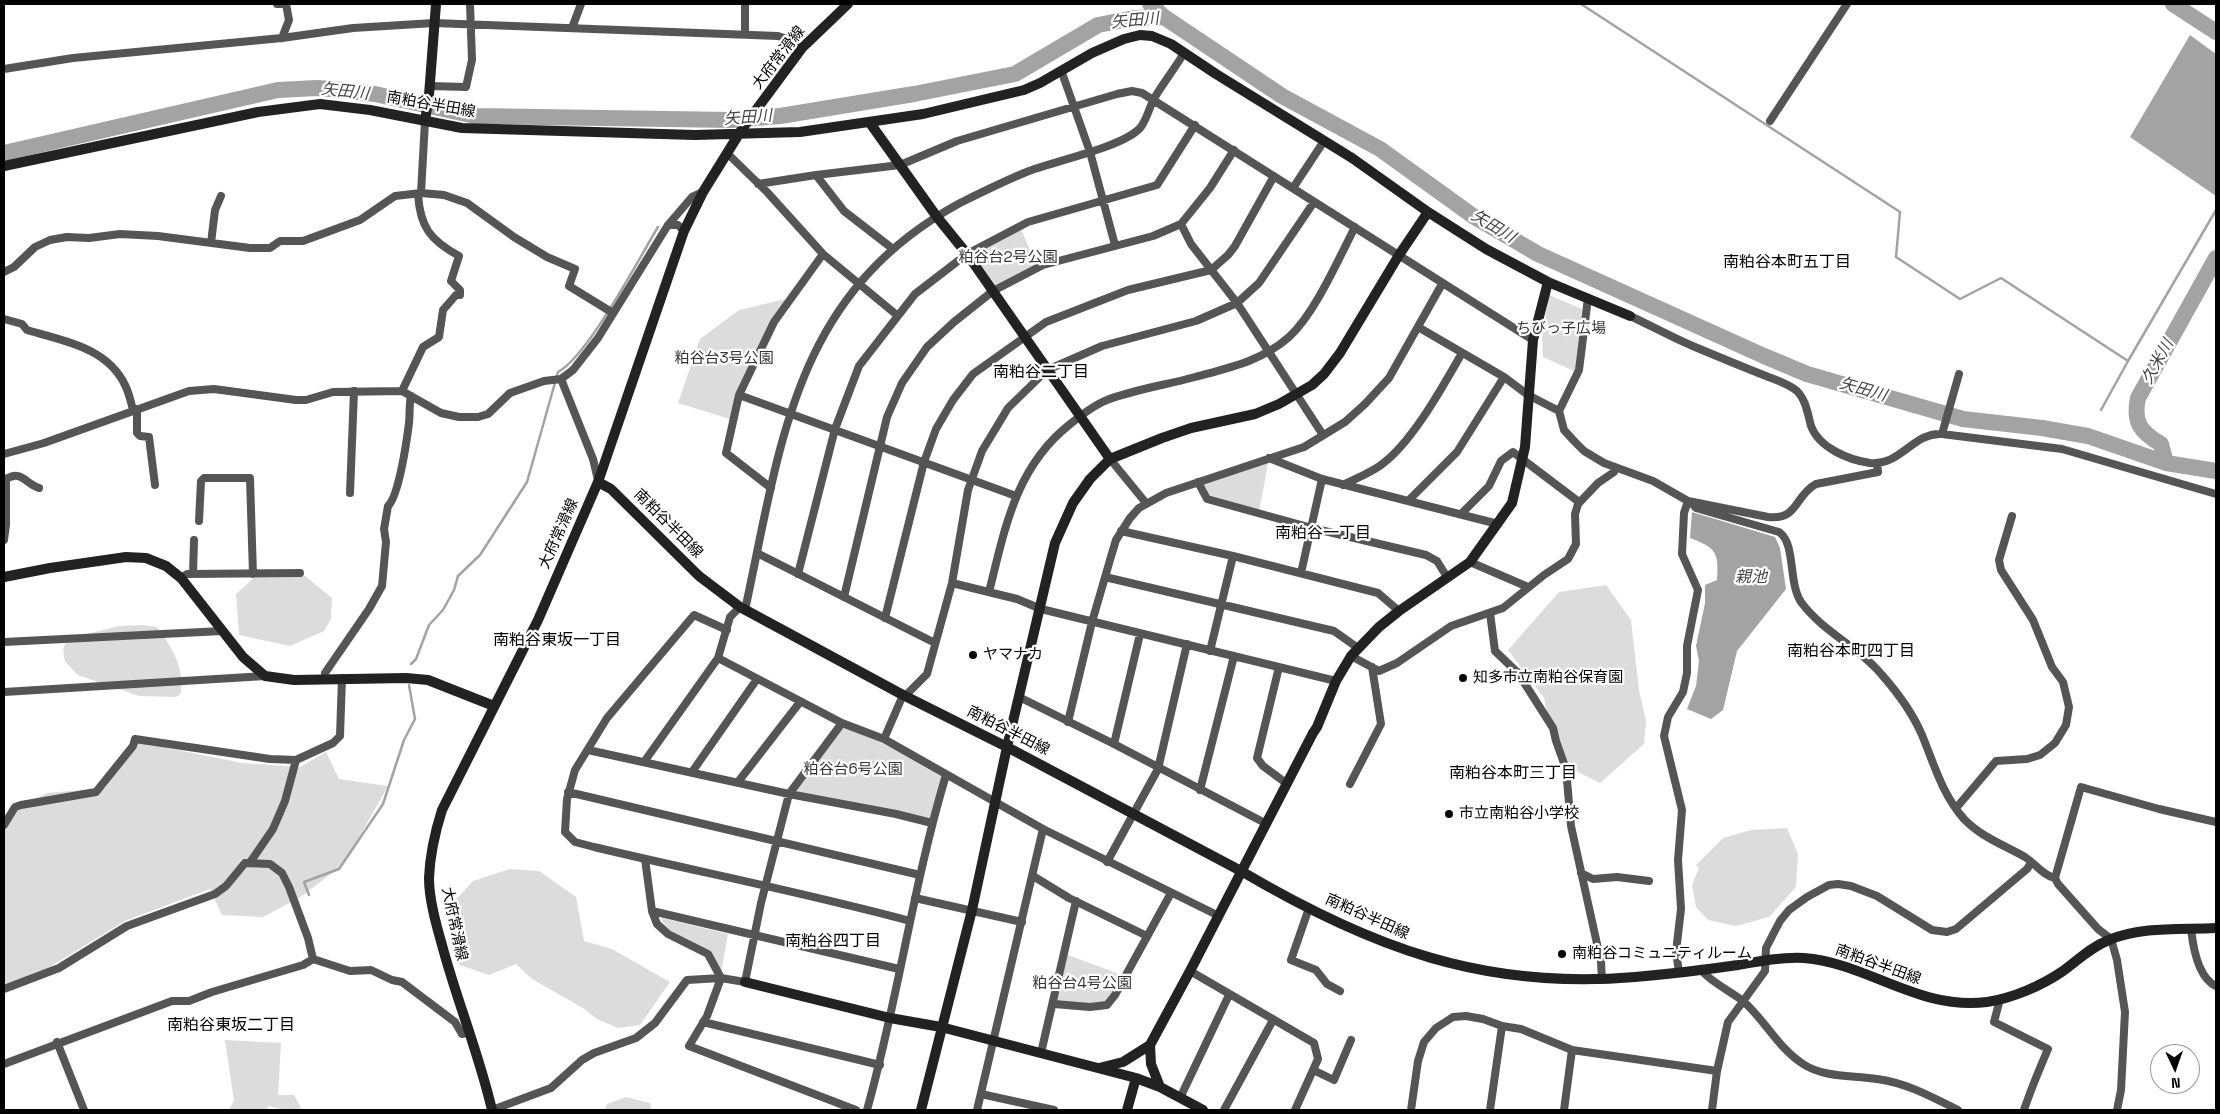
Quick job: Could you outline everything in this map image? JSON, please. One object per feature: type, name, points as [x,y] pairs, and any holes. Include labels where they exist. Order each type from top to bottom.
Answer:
[{"type":"street","points":[[277,4],[286,4],[289,20],[282,38]]},
{"type":"street","points":[[402,391],[423,347],[439,336],[443,310],[456,295],[460,295],[460,290],[451,281],[459,256],[426,232],[420,216],[419,194],[436,4]]},
{"type":"street","points":[[429,90],[466,87],[472,60],[470,4]]},
{"type":"street","points":[[572,28],[581,4]]},
{"type":"street","points":[[745,4],[745,34]]},
{"type":"street","name":"大府常滑線","points":[[492,1110],[483,1073],[448,969],[436,925],[429,879],[434,837],[442,810],[538,620],[598,482],[684,231],[703,192],[741,132],[802,48],[848,4]]},
{"type":"street","points":[[1770,121],[1847,4]]},
{"type":"street","points":[[4,69],[73,58],[282,38],[353,28],[434,23],[778,36],[792,41],[802,48]]},
{"type":"street","name":"南粕谷半田線","points":[[4,166],[283,108],[320,104],[370,110],[462,128],[800,132],[923,114],[1024,90],[1092,53],[1124,39],[1140,35],[1152,36],[1184,53],[1384,179],[1428,212],[1486,249],[1548,282],[1630,316]]},
{"type":"street","points":[[644,762],[718,658],[730,617],[742,608],[757,553],[789,413],[808,364],[825,330],[858,284],[893,249],[960,203],[1030,171],[1090,152],[1130,136],[1140,128],[1154,99],[1184,53]]},
{"type":"street","points":[[1061,70],[1090,152],[1115,245]]},
{"type":"street","points":[[758,184],[900,165],[957,141],[1074,106],[1132,91],[1142,93],[1442,284],[1534,340]]},
{"type":"street","points":[[870,123],[937,217],[967,254],[1110,459],[1146,503]]},
{"type":"street","points":[[798,574],[834,429],[859,366],[915,294],[967,254],[1028,222],[1157,184],[1195,126]]},
{"type":"street","points":[[1293,188],[1324,141]]},
{"type":"street","points":[[844,597],[887,417],[896,395],[923,353],[954,322],[993,291],[1043,265],[1153,236],[1181,224],[1210,188],[1234,150]]},
{"type":"street","points":[[728,154],[823,254],[898,316]]},
{"type":"street","points":[[816,175],[844,211],[893,249]]},
{"type":"street","points":[[885,618],[924,462],[936,429],[953,400],[973,374],[1046,322],[1084,305],[1128,290],[1211,270],[1235,246],[1274,176]]},
{"type":"street","points":[[4,454],[44,443],[190,390],[215,389],[296,400],[306,400],[333,392],[402,391],[441,413],[459,417],[478,417],[488,414],[510,392],[544,380],[562,379],[582,360],[668,225],[692,197],[703,192]]},
{"type":"street","points":[[4,272],[14,267],[35,247],[50,240],[67,237],[89,238],[120,234],[250,248],[270,248],[280,241],[303,241],[360,220],[395,196],[419,194],[444,195],[467,203],[514,237],[547,257],[575,270],[569,286],[613,313]]},
{"type":"street","points":[[211,243],[212,222],[221,196]]},
{"type":"street","points":[[884,739],[904,696],[927,674],[952,583],[972,479],[982,451],[1008,408],[1047,370],[1102,346],[1196,321],[1238,303],[1259,283],[1314,202]]},
{"type":"street","points":[[920,1110],[972,910],[1006,747],[1056,543],[1073,503],[1090,479],[1110,459],[1192,428],[1255,414],[1296,396],[1312,386],[1340,354],[1399,255],[1428,212]]},
{"type":"street","points":[[1181,224],[1192,244],[1238,303],[1296,396],[1323,435]]},
{"type":"street","points":[[668,225],[678,225],[684,231]]},
{"type":"street","points":[[989,592],[1016,496],[1032,464],[1058,434],[1080,416],[1105,401],[1246,362],[1268,351],[1289,337],[1304,319],[1355,227]]},
{"type":"street","points":[[771,488],[726,453],[739,395],[774,322],[823,254]]},
{"type":"street","points":[[1100,1068],[1123,1062],[1150,1045],[1190,971],[1264,823],[1318,727],[1336,680],[1354,652],[1399,611],[1470,562],[1512,503],[1522,458],[1534,340],[1548,282]]},
{"type":"street","points":[[1068,722],[1092,622],[1116,540],[1139,508],[1166,493],[1304,446],[1345,422],[1389,378],[1442,284]]},
{"type":"street","points":[[1588,298],[1579,370],[1559,411],[1564,430],[1593,458],[1653,481],[1696,508],[1784,535],[1788,546],[1795,592],[1808,610],[1828,630],[1862,655],[1894,689],[1921,733],[1935,772],[1963,817],[1980,832],[2026,858],[2046,875],[2055,878]]},
{"type":"street","points":[[1630,316],[1694,347],[1788,385],[1801,398],[1812,429],[1825,446],[1861,461],[1877,463],[1897,457],[1925,436],[1943,430],[2062,448],[2216,494]]},
{"type":"street","points":[[4,319],[22,324],[27,330],[79,346],[97,354],[110,364],[125,385],[135,410],[137,433],[140,436],[149,437],[155,485]]},
{"type":"street","points":[[1418,327],[1504,377],[1528,395],[1559,411]]},
{"type":"street","points":[[1343,485],[1381,465],[1404,442],[1462,353]]},
{"type":"street","points":[[1943,430],[1960,374]]},
{"type":"street","points":[[1408,501],[1456,452],[1504,377]]},
{"type":"street","points":[[562,379],[594,459],[598,482]]},
{"type":"street","points":[[350,493],[354,391]]},
{"type":"street","points":[[739,395],[1016,496]]},
{"type":"street","points":[[325,674],[365,616],[382,586],[386,542],[384,529],[388,506],[391,504],[396,490],[405,454],[411,396]]},
{"type":"street","points":[[1461,514],[1488,486],[1501,461],[1513,452],[1580,502]]},
{"type":"street","points":[[1269,458],[1322,479],[1498,524]]},
{"type":"street","points":[[1689,502],[1781,518],[1792,511],[1811,486],[1878,472],[1877,463]]},
{"type":"street","points":[[1105,577],[1334,631],[1354,652],[1379,671],[1397,663],[1451,626],[1503,608],[1528,587],[1568,559],[1576,544],[1575,514],[1580,502],[1598,483],[1614,472],[1615,468]]},
{"type":"street","points":[[4,540],[6,525],[6,479],[10,476],[20,476],[39,488]]},
{"type":"street","points":[[199,521],[201,480],[204,478],[250,478],[253,574]]},
{"type":"street","points":[[1301,573],[1322,479]]},
{"type":"street","name":"南粕谷半田線","points":[[598,482],[611,489],[699,576],[742,608],[904,696],[1006,747],[1309,908],[1379,941],[1452,965],[1528,978],[1574,981],[1679,972],[1765,959],[1802,958],[1822,960],[1854,970],[1904,991],[1940,1000],[1972,1003],[2000,999],[2037,985],[2060,972],[2088,950],[2111,939],[2147,930],[2216,928]]},
{"type":"street","points":[[1198,482],[1208,499],[1312,528],[1426,554],[1437,562],[1447,577]]},
{"type":"street","points":[[1679,972],[1676,952],[1681,909],[1678,860],[1682,810],[1664,736],[1668,717],[1683,692],[1688,673],[1687,646],[1698,590],[1682,554],[1684,513],[1689,502]]},
{"type":"street","points":[[1957,807],[1996,761],[2026,759],[2040,755],[2055,743],[2066,725],[2069,707],[2063,682],[2052,667],[2034,620],[2001,570],[1999,560],[2012,516]]},
{"type":"street","points":[[1121,531],[1233,556],[1378,593],[1399,611]]},
{"type":"street","points":[[193,574],[194,540]]},
{"type":"street","points":[[757,553],[935,643]]},
{"type":"street","points":[[1210,651],[1233,556]]},
{"type":"street","points":[[4,577],[126,557],[146,558],[166,566],[181,578],[243,657],[265,676]]},
{"type":"street","points":[[1470,562],[1528,587]]},
{"type":"street","points":[[181,578],[187,574],[300,573]]},
{"type":"street","points":[[952,583],[1017,599],[1041,609],[1092,622],[1336,680]]},
{"type":"street","points":[[1490,613],[1495,651],[1518,673],[1553,728],[1566,769],[1569,810],[1601,962],[1602,980]]},
{"type":"street","points":[[727,630],[694,615],[607,718],[575,770],[568,792],[565,832],[575,842],[766,887],[832,900],[910,921]]},
{"type":"street","points":[[4,642],[222,631]]},
{"type":"street","points":[[1114,744],[1140,634]]},
{"type":"street","points":[[1107,862],[1158,769],[1187,644]]},
{"type":"street","points":[[1200,790],[1234,656]]},
{"type":"street","points":[[718,658],[842,723],[884,739],[946,775],[1107,862],[1218,916]]},
{"type":"street","points":[[1279,667],[1257,758],[1263,766],[1286,783]]},
{"type":"street","points":[[1350,784],[1381,724],[1372,667]]},
{"type":"street","points":[[4,692],[265,676],[294,680],[406,678],[428,680],[494,706]]},
{"type":"street","points":[[4,825],[16,807],[21,805],[96,792],[133,746],[135,739],[270,759],[296,760],[333,743],[340,736],[342,678]]},
{"type":"street","points":[[692,772],[757,679]]},
{"type":"street","points":[[1019,698],[1114,744],[1158,769],[1264,823]]},
{"type":"street","points":[[738,782],[800,702]]},
{"type":"street","points":[[745,982],[789,794],[842,723]]},
{"type":"street","points":[[588,750],[932,823]]},
{"type":"street","points":[[252,861],[273,829],[285,801],[296,760]]},
{"type":"street","points":[[867,1110],[880,1065],[899,969],[932,823],[946,775]]},
{"type":"street","points":[[2117,1110],[2121,1090],[2125,1012],[2117,960],[2111,939],[2098,929],[2058,884],[2055,878],[2081,787],[2158,809],[2216,822]]},
{"type":"street","points":[[568,792],[920,875]]},
{"type":"street","points":[[977,1110],[1043,828]]},
{"type":"street","points":[[645,859],[652,911],[657,924],[668,934],[708,954],[720,978],[707,1016],[689,1046],[856,1110]]},
{"type":"street","points":[[4,989],[59,968],[127,926],[215,894],[231,880],[245,863],[252,861],[270,864],[282,873],[296,903],[313,959]]},
{"type":"street","points":[[1712,1110],[1717,1071],[1728,1022],[1744,1002],[1764,971],[1766,948],[1774,930],[1789,910],[1817,890],[1829,885],[1838,884],[1864,890],[1932,930],[1947,932],[1956,929],[2028,870],[2031,863]]},
{"type":"street","points":[[1581,873],[1593,878],[1617,877],[1648,881]]},
{"type":"street","points":[[1033,876],[1076,901],[1147,936]]},
{"type":"street","points":[[1054,1004],[1090,1007],[1107,1006],[1115,995],[1171,893]]},
{"type":"street","points":[[915,898],[1022,922]]},
{"type":"street","points":[[1041,1054],[1054,1004],[1076,901]]},
{"type":"street","points":[[1309,908],[1290,960],[1316,970],[1327,984],[1340,991]]},
{"type":"street","points":[[652,911],[899,969]]},
{"type":"street","points":[[2191,929],[2195,951],[2201,968],[2207,979],[2216,986]]},
{"type":"street","points":[[4,1064],[57,1042],[172,1001],[189,1001],[212,992],[302,965],[313,959],[350,971],[371,970],[392,980],[402,982],[455,1022],[462,1034],[470,1032]]},
{"type":"street","points":[[1701,969],[1704,975],[1724,986],[1744,1002],[1766,1024],[1788,1052],[1804,1065],[1833,1074],[1877,1079],[1908,1086],[1958,1110]]},
{"type":"street","points":[[1190,971],[1314,1043],[1318,1059],[1295,1110]]},
{"type":"street","points":[[492,1110],[551,1088],[588,1056],[636,1038],[655,1023],[687,980],[720,978],[745,982],[890,1018],[941,1027],[1100,1068],[1160,1087],[1203,1110]]},
{"type":"street","points":[[1180,1098],[1229,995]]},
{"type":"street","points":[[2000,999],[1994,1022],[2048,1049],[2037,1076],[2033,1080],[2024,1110]]},
{"type":"street","points":[[1411,1110],[1418,1061],[1424,1042],[1430,1032],[1453,1017],[1466,1016],[1483,1019],[1502,1026],[1521,1029],[1572,1050],[1717,1071]]},
{"type":"street","points":[[1224,1110],[1273,1020]]},
{"type":"street","points":[[702,1022],[880,1065]]},
{"type":"street","points":[[1490,1110],[1502,1026]]},
{"type":"street","points":[[1313,1070],[1334,1080],[1351,1040]]},
{"type":"street","points":[[57,1042],[84,1110]]},
{"type":"street","points":[[1150,1045],[1151,1064],[1160,1087]]},
{"type":"street","points":[[1564,1110],[1572,1050]]},
{"type":"street","points":[[1127,1110],[1136,1078]]},
{"type":"street","points":[[981,1094],[1027,1107],[1054,1110]]},
{"type":"green space","name":"粕谷台2号公園","points":[[1020,227],[1038,268],[993,291],[967,254]]},
{"type":"green space","name":"ちびっ子広場","points":[[1549,295],[1582,309],[1576,372],[1543,357],[1542,338]]},
{"type":"green space","name":"粕谷台3号公園","points":[[790,298],[739,395],[733,420],[678,403],[700,339],[739,310]]},
{"type":"green space","points":[[1269,458],[1259,512],[1207,499],[1198,482]]},
{"type":"green space","points":[[264,569],[305,576],[332,598],[331,619],[324,631],[290,646],[239,635],[236,594]]},
{"type":"green space","points":[[1606,585],[1631,620],[1639,690],[1646,721],[1644,744],[1600,783],[1574,770],[1554,743],[1544,698],[1508,650],[1559,592]]},
{"type":"green space","points":[[142,625],[157,627],[172,651],[181,677],[180,695],[175,697],[139,696],[78,675],[65,662],[63,650],[67,639],[119,626]]},
{"type":"green space","name":"粕谷台6号公園","points":[[842,723],[946,775],[932,823],[789,794]]},
{"type":"green space","points":[[138,742],[242,763],[300,767],[326,752],[339,779],[388,786],[344,864],[299,898],[263,917],[222,915],[210,889],[127,920],[38,974],[4,985],[4,829],[16,808],[47,793],[105,788]]},
{"type":"green space","points":[[1787,828],[1798,854],[1796,887],[1769,917],[1736,926],[1708,920],[1696,907],[1692,885],[1699,868],[1696,865],[1723,838],[1751,830]]},
{"type":"green space","points":[[510,869],[539,871],[576,897],[584,941],[612,949],[670,982],[640,1025],[618,1028],[597,1019],[583,1008],[532,979],[516,964],[489,975],[460,965],[452,938],[451,905],[473,881]]},
{"type":"green space","points":[[662,918],[728,934],[721,973],[709,952],[672,932],[662,922]]},
{"type":"green space","name":"粕谷台4号公園","points":[[1065,954],[1125,976],[1107,1005],[1054,1004]]},
{"type":"green space","points":[[225,1040],[281,1043],[278,1095],[294,1095],[302,1110],[286,1110],[268,1106],[268,1110],[228,1110],[234,1101]]},
{"type":"green space","points":[[626,1097],[650,1103],[652,1110],[604,1110],[607,1104]]},
{"type":"water","points":[[2190,35],[2216,54],[2216,196],[2130,137]]},
{"type":"water","name":"親池","points":[[1692,512],[1775,537],[1780,548],[1786,589],[1737,651],[1723,710],[1711,719],[1687,709],[1696,686],[1699,661],[1696,646],[1705,603],[1705,585],[1717,580],[1717,563],[1714,552],[1705,545],[1690,538]]},
{"type":"waterway","name":"矢田川","points":[[1150,4],[1164,17],[1282,96],[1380,149],[1473,216],[1538,254],[1764,356],[1807,374],[1963,419],[2042,428],[2088,436],[2166,463],[2216,471]]},
{"type":"waterway","points":[[1581,4],[1900,212],[1896,257],[1960,299],[2001,278],[2128,361],[2101,410]]},
{"type":"waterway","name":"久米川","points":[[2173,4],[2216,32]]},
{"type":"waterway","name":"矢田川","points":[[4,153],[278,90],[317,88],[375,94],[475,116],[731,120],[780,116],[914,94],[1015,74],[1098,25],[1134,18],[1164,17]]},
{"type":"waterway","points":[[2128,361],[2216,210]]},
{"type":"waterway","points":[[411,664],[416,659],[429,625],[443,610],[454,590],[458,576],[480,555],[527,482],[558,372],[570,363],[598,328],[658,227]]},
{"type":"waterway","name":"久米川","points":[[2166,463],[2161,444],[2148,435],[2140,426],[2137,414],[2138,398],[2216,258]]},
{"type":"waterway","points":[[309,895],[304,882],[339,869],[383,804],[404,740],[415,719],[409,685]]},
{"type":"place","name":"ヤマナカ","points":[[973,655]]},
{"type":"place","name":"知多市立南粕谷保育園","points":[[1463,678]]},
{"type":"place","name":"市立南粕谷小学校","points":[[1449,814]]},
{"type":"place","name":"南粕谷コミュニティルーム","points":[[1562,954]]},
{"type":"district","name":"南粕谷本町五丁目","points":[[1787,263]]},
{"type":"district","name":"南粕谷二丁目","points":[[1041,373]]},
{"type":"district","name":"南粕谷一丁目","points":[[1323,534]]},
{"type":"district","name":"南粕谷東坂一丁目","points":[[557,641]]},
{"type":"district","name":"南粕谷本町四丁目","points":[[1851,652]]},
{"type":"district","name":"南粕谷本町三丁目","points":[[1513,774]]},
{"type":"district","name":"南粕谷四丁目","points":[[833,942]]},
{"type":"district","name":"南粕谷東坂二丁目","points":[[231,1026]]}]
